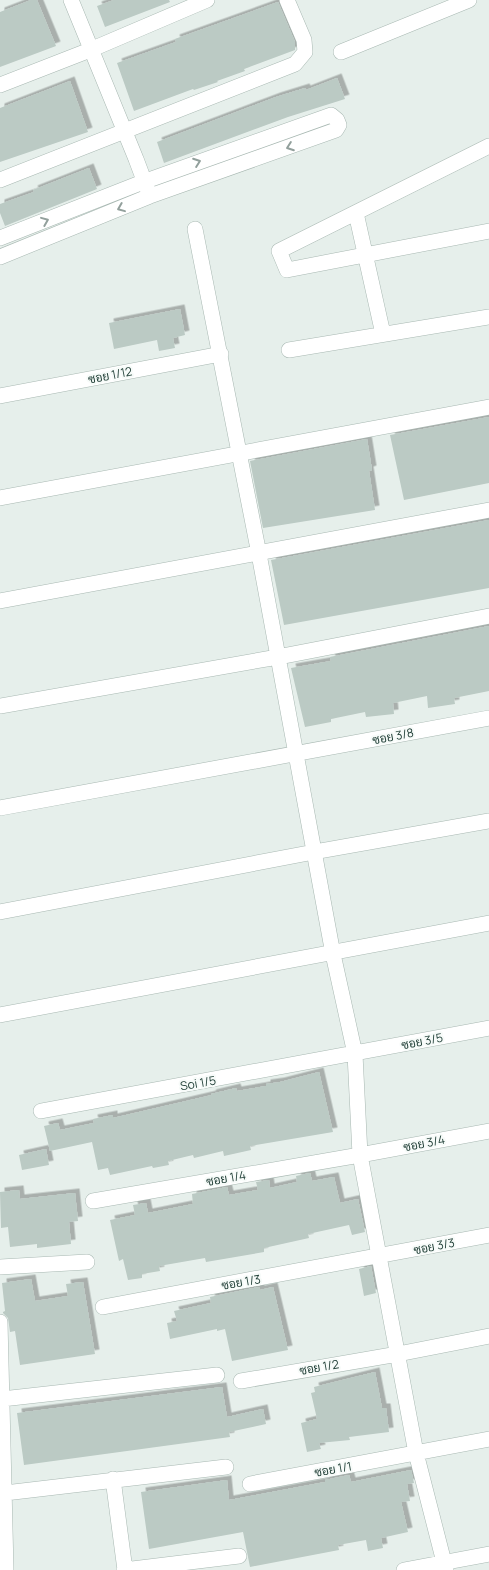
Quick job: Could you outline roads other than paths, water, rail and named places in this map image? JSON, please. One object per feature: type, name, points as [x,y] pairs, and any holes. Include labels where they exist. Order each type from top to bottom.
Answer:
[{"type":"street","points":[[71,0],[150,196]]},
{"type":"street","points":[[0,85],[90,50],[207,0]]},
{"type":"street","points":[[0,180],[295,64],[305,52],[304,40],[287,0]]},
{"type":"street","points":[[341,52],[469,0]]},
{"type":"street","points":[[0,238],[143,182],[331,115],[337,120],[339,125],[336,130],[150,196],[0,257]]},
{"type":"street","points":[[489,146],[279,251],[287,270],[489,232]]},
{"type":"street","points":[[356,213],[383,334]]},
{"type":"street","points":[[195,229],[240,453],[333,954],[355,1054],[360,1155],[379,1257],[416,1453],[445,1566]]},
{"type":"street","points":[[289,350],[489,317]]},
{"type":"street","name":"ซอย 1/12","points":[[0,396],[221,354]]},
{"type":"street","points":[[0,498],[489,407]]},
{"type":"street","points":[[0,601],[489,510]]},
{"type":"street","points":[[0,706],[278,657],[489,616]]},
{"type":"street","name":"ซอย 3/8","points":[[0,808],[489,718]]},
{"type":"street","points":[[0,912],[314,852],[489,821]]},
{"type":"street","points":[[0,1015],[333,954],[489,923]]},
{"type":"street","name":"ซอย 3/5","points":[[355,1054],[489,1028]]},
{"type":"street","name":"Soi 1/5","points":[[40,1111],[355,1054]]},
{"type":"street","name":"ซอย 3/4","points":[[360,1155],[489,1131]]},
{"type":"street","name":"ซอย 1/4","points":[[93,1201],[360,1155]]},
{"type":"street","name":"ซอย 3/3","points":[[379,1257],[489,1235]]},
{"type":"street","name":"ซอย 1/3","points":[[103,1306],[379,1257]]},
{"type":"street","points":[[0,1267],[87,1262]]},
{"type":"street","points":[[0,1322],[6,1570]]},
{"type":"street","name":"ซอย 1/2","points":[[241,1381],[489,1336]]},
{"type":"street","points":[[2,1399],[218,1375]]},
{"type":"street","name":"ซอย 1/1","points":[[250,1484],[489,1440]]},
{"type":"street","points":[[5,1493],[226,1467]]},
{"type":"street","points":[[113,1480],[125,1570],[239,1556]]},
{"type":"street","points":[[404,1570],[445,1566],[489,1554]]}]
